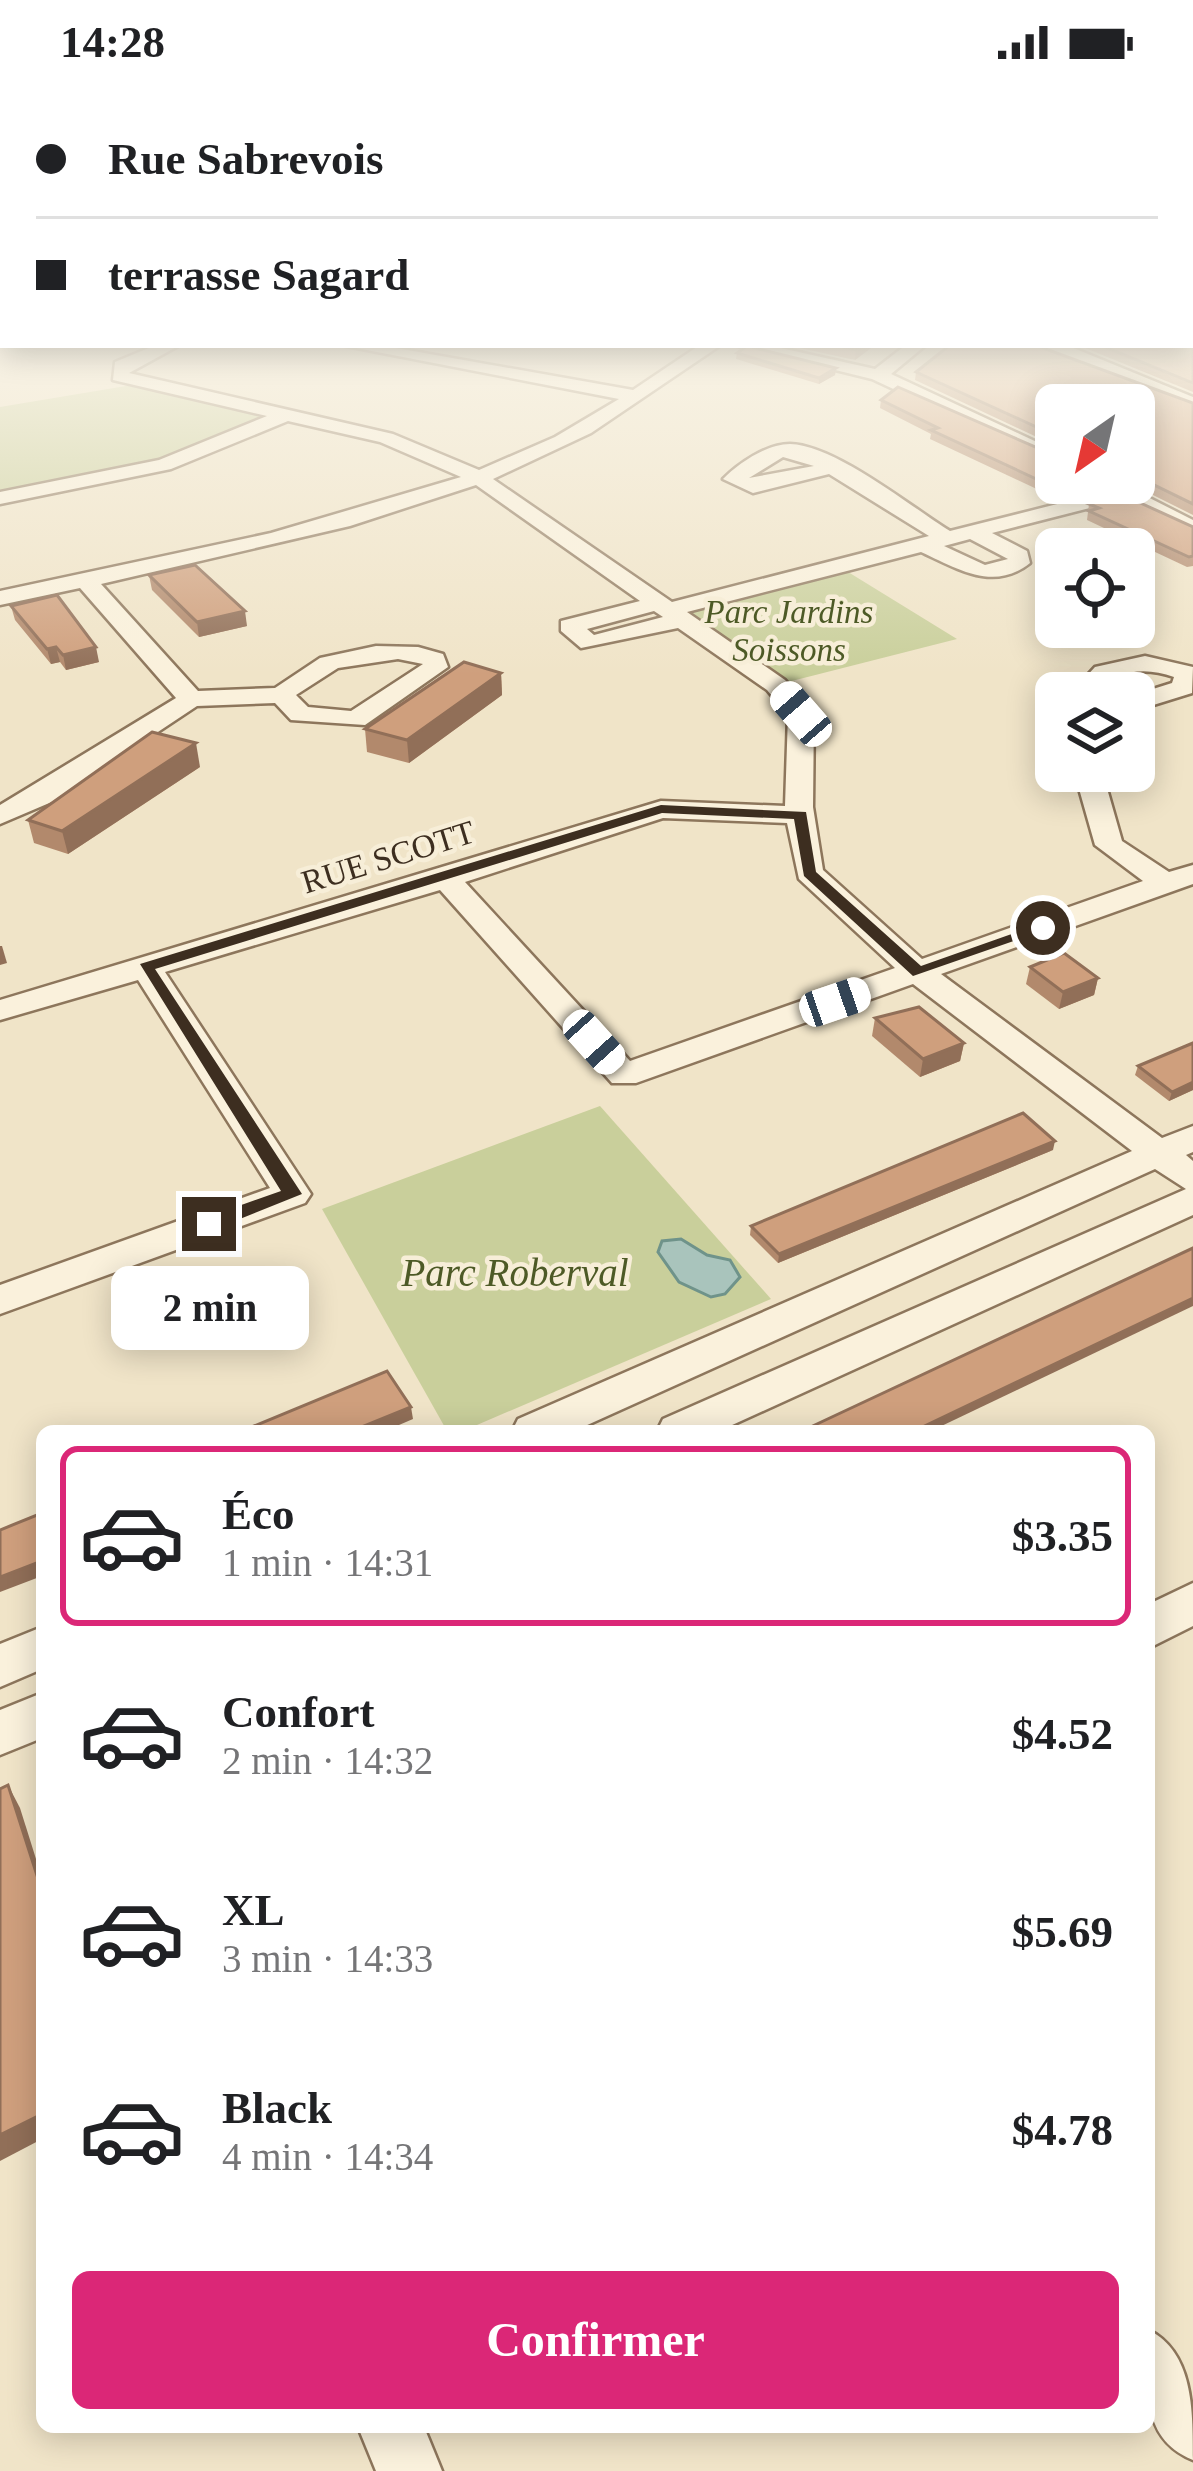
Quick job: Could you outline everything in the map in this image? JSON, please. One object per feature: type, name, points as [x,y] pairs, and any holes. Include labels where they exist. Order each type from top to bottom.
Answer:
[{"type":"street","points":[[0,498],[164,465],[199,450]]},
{"type":"street","points":[[415,450],[476,476],[776,685],[801,714],[801,815],[809,873],[919,973],[1176,1146],[1193,1179]]},
{"type":"street","points":[[0,598],[354,518],[544,450]]},
{"type":"street","points":[[830,468],[983,573],[1018,563],[1018,556],[971,531]]},
{"type":"street","points":[[668,611],[1061,504]]},
{"type":"street","points":[[1146,504],[1193,528]]},
{"type":"street","points":[[85,580],[191,699]]},
{"type":"street","points":[[0,816],[44,795],[191,699],[282,694],[304,672],[404,650],[434,659],[436,667],[356,719],[300,714],[282,694]]},
{"type":"street","points":[[1104,672],[1133,663],[1165,664],[1187,674],[1183,688],[1155,697]]},
{"type":"street","points":[[1094,792],[1109,845],[1180,879]]},
{"type":"street","name":"RUE SCOTT","points":[[0,1010],[446,879],[661,809],[801,815]]},
{"type":"street","points":[[446,879],[624,1076],[1180,879]]},
{"type":"street","points":[[0,1300],[292,1194],[146,967]]},
{"type":"street","points":[[547,1425],[1176,1146]]},
{"type":"street","points":[[691,1425],[1193,1200]]},
{"type":"street","points":[[0,1666],[36,1650]]},
{"type":"street","points":[[0,1733],[36,1718]]},
{"type":"street","points":[[1155,2371],[1193,2427]]},
{"type":"street","points":[[393,2433],[409,2471]]},
{"type":"green space","points":[[0,450],[207,450],[203,452],[0,498]]},
{"type":"green space","name":"Parc Jardins Soissons","points":[[840,567],[957,639],[776,685],[667,610]]},
{"type":"green space","name":"Parc Roberval","points":[[600,1106],[771,1299],[477,1425],[444,1425],[322,1209]]},
{"type":"water","points":[[681,1239],[707,1255],[730,1260],[740,1277],[725,1294],[711,1297],[679,1282],[658,1252],[662,1241]]},
{"type":"building","points":[[975,450],[1035,450],[1035,478]]},
{"type":"building","points":[[1155,450],[1193,450],[1193,504],[1155,485]]},
{"type":"building","points":[[1089,504],[1143,504],[1193,527],[1193,556],[1155,541],[1155,528],[1126,528],[1089,511],[1099,508]]},
{"type":"building","points":[[195,565],[245,611],[197,622],[149,575]]},
{"type":"building","points":[[57,595],[96,647],[63,655],[56,647],[47,649],[11,606]]},
{"type":"building","points":[[464,662],[501,673],[407,740],[365,729]]},
{"type":"building","points":[[152,732],[196,743],[62,831],[28,820]]},
{"type":"building","points":[[1064,953],[1098,978],[1063,992],[1030,967]]},
{"type":"building","points":[[919,1007],[964,1043],[923,1059],[875,1018]]},
{"type":"building","points":[[1193,1043],[1193,1082],[1172,1092],[1138,1066]]},
{"type":"building","points":[[1023,1113],[1055,1141],[779,1254],[751,1226]]},
{"type":"building","points":[[1193,1248],[1193,1298],[927,1425],[815,1425]]},
{"type":"building","points":[[387,1371],[411,1407],[367,1425],[256,1425]]},
{"type":"building","points":[[36,1515],[36,1563],[0,1577],[0,1530]]},
{"type":"building","points":[[8,1785],[36,1872],[36,2117],[0,2135],[0,1789]]},
{"type":"route","points":[[209,1224],[292,1194],[146,967],[446,879],[661,809],[801,815],[809,873],[919,973],[1043,928]]}]
